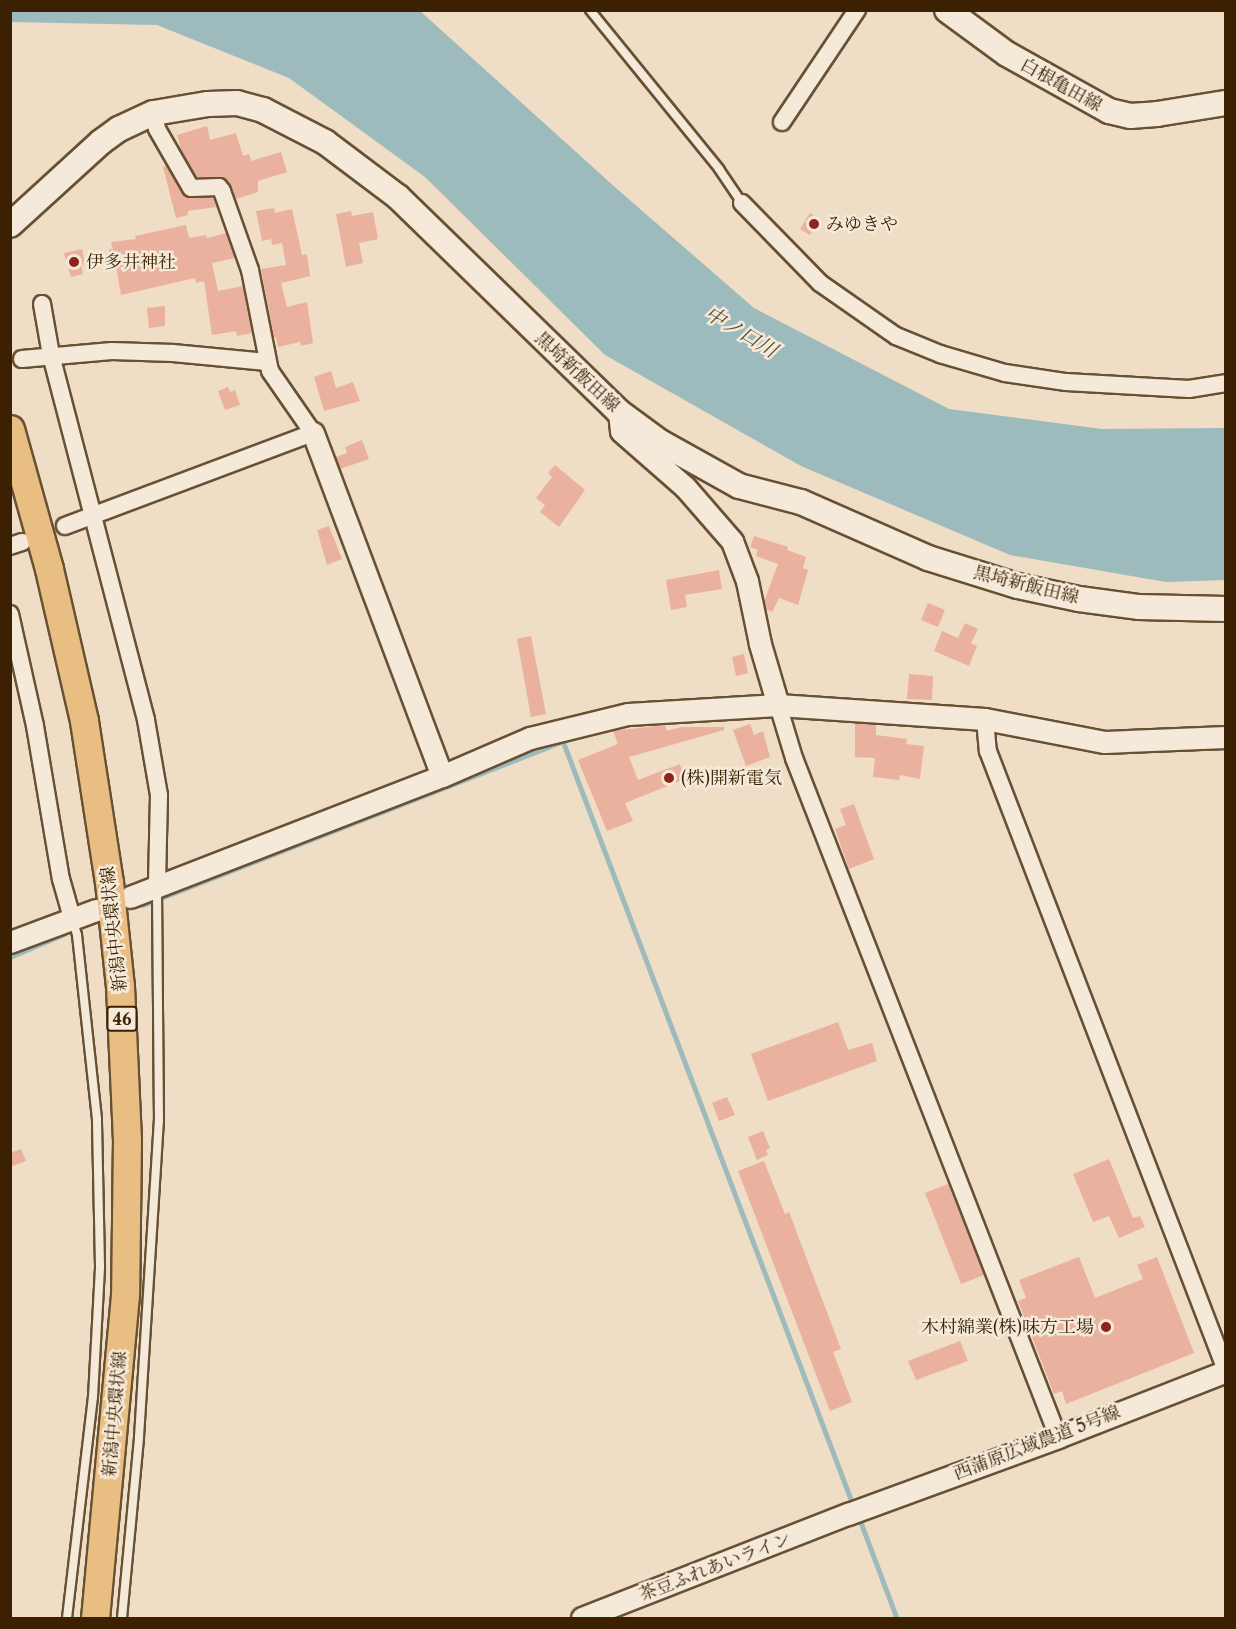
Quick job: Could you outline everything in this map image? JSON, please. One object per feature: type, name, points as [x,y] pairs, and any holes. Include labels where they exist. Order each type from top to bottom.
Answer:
[{"type":"main road","name":"白根亀田線","points":[[947,10],[1007,54],[1109,111],[1130,116],[1226,103]]},
{"type":"main road","name":"黒埼新飯田線","points":[[10,225],[101,142],[120,129],[154,113],[208,104],[237,103],[263,111],[325,142],[398,197],[619,412],[660,442],[739,486],[801,502],[928,558],[1018,586],[1079,599],[1139,607],[1226,609]]},
{"type":"main road","name":"新潟中央環状線","points":[[10,429],[54,591],[84,721],[109,882],[120,986],[127,1139],[126,1273],[116,1410],[95,1618]]},
{"type":"street","points":[[782,122],[857,10]]},
{"type":"street","points":[[154,113],[157,129],[191,188],[219,187],[222,191],[250,270],[270,371],[312,433],[442,777]]},
{"type":"street","points":[[742,203],[820,283],[896,336],[940,354],[1005,373],[1066,382],[1189,389],[1226,383]]},
{"type":"street","points":[[42,304],[51,355],[146,720],[159,795],[157,886]]},
{"type":"street","points":[[22,359],[112,351],[173,353],[267,362]]},
{"type":"street","points":[[619,412],[621,431],[685,487],[732,541],[747,581],[760,644],[798,769],[1058,1437]]},
{"type":"street","points":[[65,526],[312,433]]},
{"type":"street","points":[[10,614],[35,726],[61,879],[72,918]]},
{"type":"street","points":[[130,897],[442,777],[530,738],[628,714],[778,705],[985,719],[1105,742],[1226,737]]},
{"type":"street","points":[[985,719],[988,752],[1226,1371]]},
{"type":"street","points":[[10,942],[96,910]]},
{"type":"street","name":"西蒲原広域農道 5号線","points":[[848,1514],[1058,1437],[1226,1371]]},
{"type":"street","name":"茶豆ふれあいライン","points":[[582,1618],[848,1514]]},
{"type":"lane","points":[[590,10],[719,169],[742,203]]},
{"type":"lane","points":[[122,1618],[139,1437],[159,1121],[157,886]]},
{"type":"lane","points":[[67,1618],[93,1397],[100,1266],[97,1119],[77,935],[72,918]]},
{"type":"water","name":"中ノ口川","points":[[11,10],[420,11],[617,189],[754,308],[949,409],[1102,429],[1225,428],[1225,580],[1166,582],[1010,555],[801,466],[605,355],[425,177],[289,78],[157,25],[11,22]]},
{"type":"building","points":[[207,126],[210,140],[236,133],[243,156],[249,154],[251,161],[281,152],[287,172],[258,181],[258,192],[236,199],[231,185],[224,178],[197,177],[182,152],[177,135]]},
{"type":"building","points":[[166,166],[185,197],[213,198],[216,207],[188,211],[188,215],[176,218],[163,167]]},
{"type":"building","points":[[274,208],[275,213],[292,209],[302,255],[307,254],[310,276],[281,283],[287,307],[307,302],[313,343],[301,346],[300,342],[278,347],[276,337],[274,337],[261,269],[286,265],[282,243],[272,245],[271,239],[262,241],[256,211]]},
{"type":"building","points":[[351,211],[352,216],[373,212],[378,239],[359,243],[363,263],[346,267],[336,214]]},
{"type":"building","name":"みゆきや","points":[[810,213],[820,220],[810,235],[800,229]]},
{"type":"building","points":[[186,225],[189,238],[206,235],[207,238],[226,233],[235,258],[212,263],[218,291],[243,286],[252,333],[237,336],[236,331],[212,335],[204,281],[196,283],[195,278],[121,295],[116,266],[112,266],[109,249],[113,249],[111,242],[136,239],[135,236]]},
{"type":"building","points":[[82,249],[85,264],[81,265],[83,274],[71,277],[64,253]]},
{"type":"building","points":[[165,306],[165,326],[149,328],[147,308]]},
{"type":"building","points":[[331,371],[336,388],[353,382],[360,401],[324,411],[314,377]]},
{"type":"building","points":[[228,387],[230,392],[235,390],[240,405],[225,410],[218,391]]},
{"type":"building","points":[[362,440],[369,459],[340,469],[336,457],[347,453],[345,447]]},
{"type":"building","points":[[555,465],[585,490],[559,527],[540,512],[545,505],[536,498],[552,477],[548,473]]},
{"type":"building","points":[[329,526],[342,559],[327,565],[317,530]]},
{"type":"building","points":[[754,536],[788,547],[787,550],[806,557],[803,568],[808,570],[798,605],[779,598],[772,612],[766,609],[764,602],[778,564],[756,556],[758,550],[750,547]]},
{"type":"building","points":[[719,570],[722,589],[685,595],[687,607],[671,610],[666,580]]},
{"type":"building","points":[[928,603],[945,610],[938,627],[921,620]]},
{"type":"building","points":[[965,623],[978,629],[971,643],[977,646],[969,666],[934,651],[942,631],[958,638]]},
{"type":"building","points":[[531,636],[546,714],[531,717],[517,639]]},
{"type":"building","points":[[744,654],[748,673],[736,676],[732,657]]},
{"type":"building","points":[[909,674],[933,676],[932,700],[907,699]]},
{"type":"building","points":[[855,723],[876,724],[876,735],[907,739],[906,744],[924,746],[920,779],[900,775],[899,780],[873,777],[875,758],[855,757]]},
{"type":"building","points":[[750,724],[754,735],[763,731],[770,757],[746,766],[733,730]]},
{"type":"building","points":[[665,725],[667,731],[681,727],[724,727],[724,730],[629,757],[638,780],[680,764],[685,779],[625,803],[633,821],[607,831],[578,760],[618,744],[613,731]]},
{"type":"building","points":[[854,804],[874,859],[849,869],[835,829],[846,825],[840,809]]},
{"type":"building","points":[[838,1022],[848,1050],[872,1043],[877,1061],[768,1101],[751,1054]]},
{"type":"building","points":[[727,1097],[735,1115],[719,1121],[712,1103]]},
{"type":"building","points":[[763,1131],[770,1148],[766,1150],[768,1155],[757,1160],[748,1137]]},
{"type":"building","points":[[21,1149],[26,1161],[10,1167],[10,1153]]},
{"type":"building","points":[[1109,1159],[1133,1218],[1140,1216],[1145,1227],[1119,1238],[1109,1216],[1093,1222],[1073,1174]]},
{"type":"building","points":[[764,1161],[785,1214],[789,1212],[841,1349],[833,1352],[852,1402],[830,1411],[738,1171]]},
{"type":"building","points":[[948,1184],[984,1275],[961,1284],[925,1193]]},
{"type":"building","name":"木村綿業(株)味方工場","points":[[1079,1257],[1095,1298],[1143,1279],[1137,1265],[1157,1257],[1194,1353],[1066,1404],[1062,1391],[1054,1394],[1018,1301],[1026,1298],[1019,1280]]},
{"type":"building","points":[[960,1341],[968,1361],[916,1380],[908,1361]]},
{"type":"waterway","points":[[1014,735],[1097,750]]},
{"type":"waterway","points":[[143,905],[569,739]]},
{"type":"waterway","points":[[563,741],[854,1507]]},
{"type":"waterway","points":[[10,957],[64,934]]},
{"type":"waterway","points":[[859,1517],[897,1618]]},
{"type":"place","name":"みゆきや","points":[[814,224]]},
{"type":"place","name":"伊多井神社","points":[[74,262]]},
{"type":"place","name":"(株)開新電気","points":[[669,778]]},
{"type":"place","name":"木村綿業(株)味方工場","points":[[1106,1327]]}]
